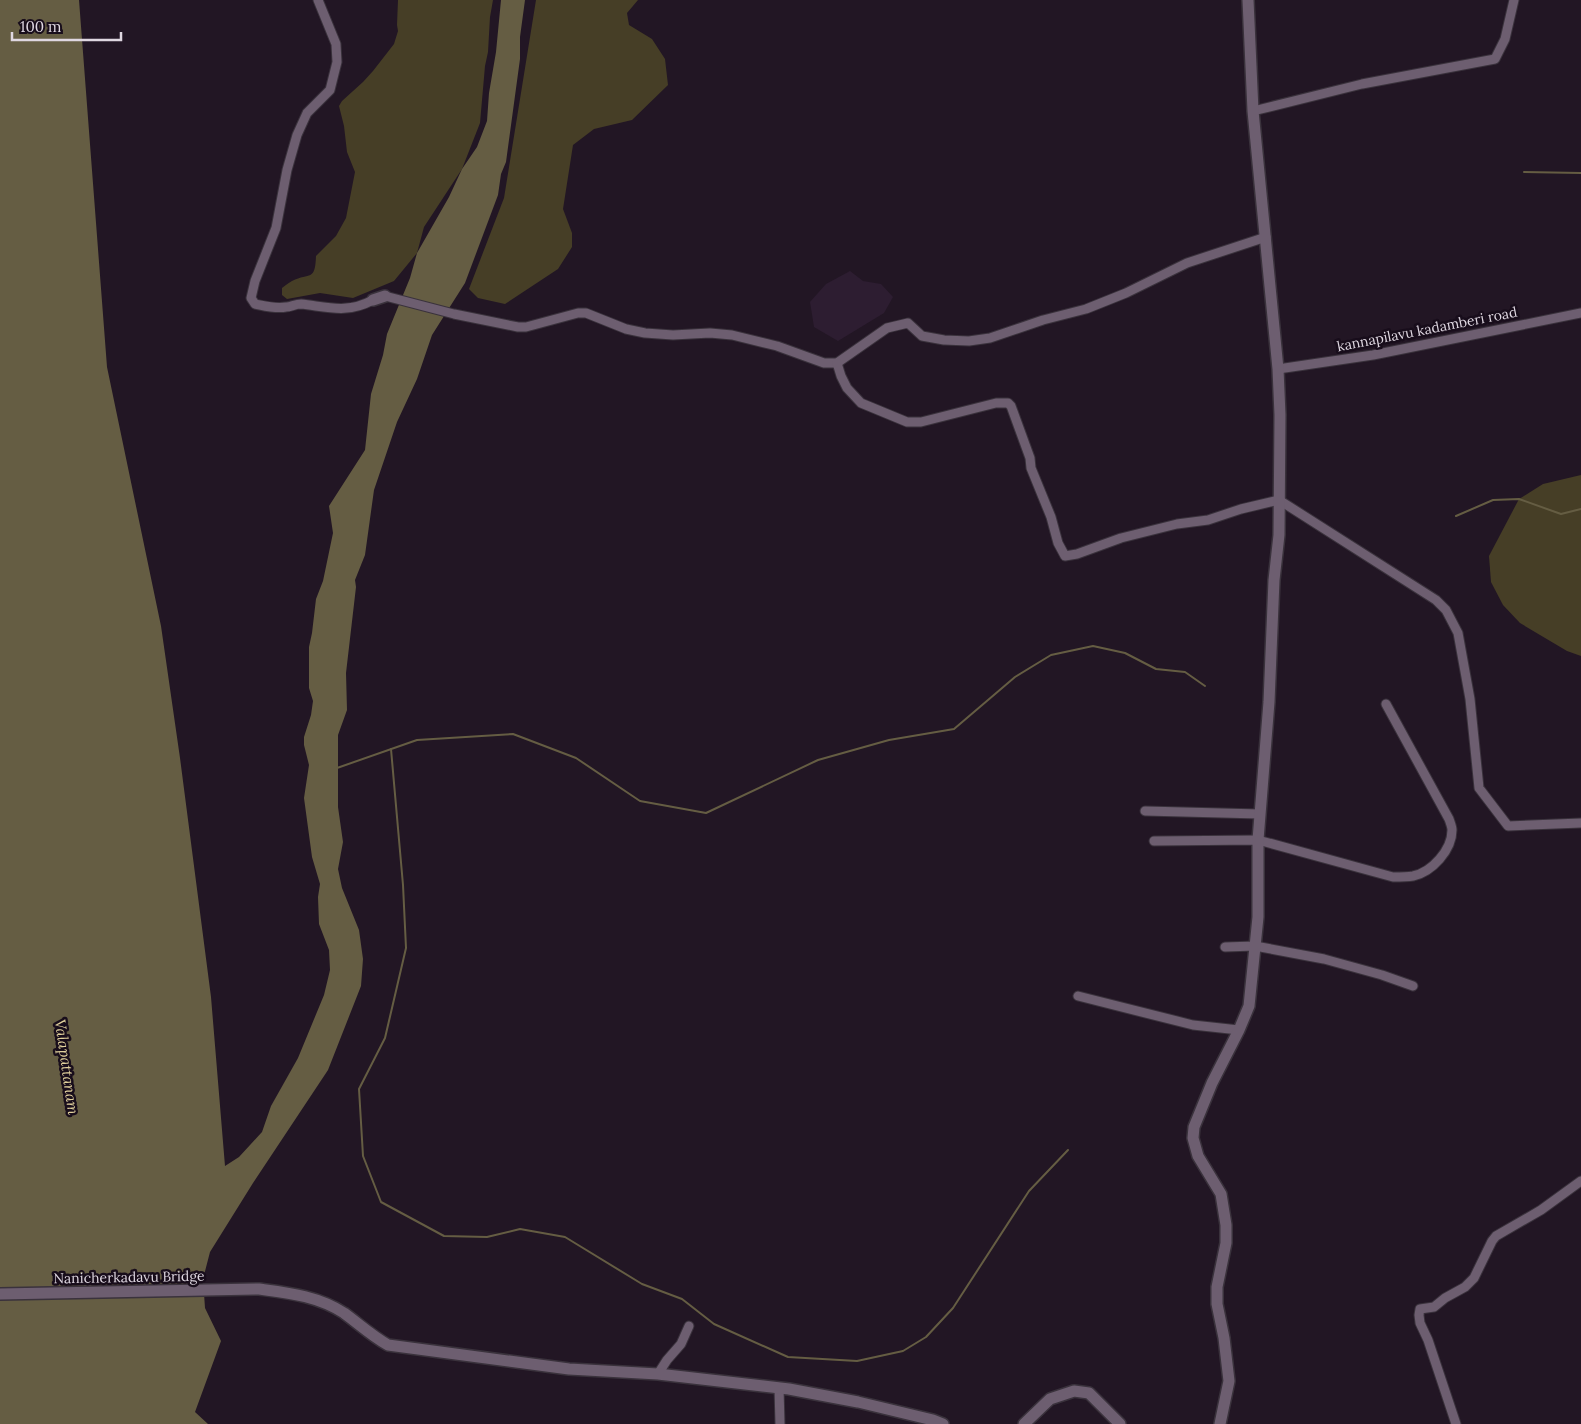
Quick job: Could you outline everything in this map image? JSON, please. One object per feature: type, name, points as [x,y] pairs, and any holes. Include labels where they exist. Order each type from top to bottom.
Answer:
[{"type":"main road","points":[[1220,1424],[1229,1381],[1224,1338],[1216,1304],[1217,1287],[1226,1243],[1226,1225],[1221,1194],[1198,1156],[1193,1138],[1194,1127],[1212,1083],[1249,1006],[1258,909],[1258,840],[1269,702],[1274,580],[1279,535],[1280,415],[1278,369],[1253,111],[1248,0]]},
{"type":"main road","points":[[373,300],[386,296]]},
{"type":"main road","name":"Nanicherkadavu Bridge","points":[[0,1294],[260,1289],[298,1294],[318,1300],[343,1312],[373,1336],[388,1345],[569,1369],[658,1374],[779,1388],[858,1402],[943,1424]]},
{"type":"main road","points":[[1024,1424],[1050,1399],[1074,1391],[1089,1393],[1120,1424]]},
{"type":"street","points":[[318,0],[336,44],[338,62],[330,90],[307,113],[297,135],[287,170],[276,228],[255,281],[251,298],[255,304],[274,308],[298,304],[330,309],[347,309],[364,305],[373,300]]},
{"type":"street","points":[[1253,111],[1362,84],[1495,59],[1504,38],[1514,0]]},
{"type":"street","points":[[386,296],[454,314],[518,327],[578,313],[586,313],[626,329],[645,333],[666,335],[732,334],[777,346],[824,363],[837,363],[887,328],[908,323],[922,336],[944,340],[969,341],[990,338],[1043,320],[1086,309],[1126,294],[1187,263],[1266,238]]},
{"type":"street","name":"kannapilavu kadamberi road","points":[[1278,369],[1382,354],[1538,320],[1581,313]]},
{"type":"street","points":[[837,363],[847,388],[862,404],[907,422],[921,422],[996,403],[1008,403],[1011,406],[1030,458],[1031,468],[1058,543],[1065,556],[1077,554],[1121,538],[1177,524],[1208,520],[1241,509],[1279,500],[1436,600],[1446,610],[1458,633],[1470,699],[1479,788],[1508,826],[1581,822]]},
{"type":"street","points":[[1154,841],[1258,840],[1393,878],[1415,876],[1433,865],[1445,852],[1452,832],[1450,819],[1386,704]]},
{"type":"street","points":[[1145,811],[1260,814]]},
{"type":"street","points":[[1225,947],[1255,946],[1324,959],[1382,975],[1413,986]]},
{"type":"street","points":[[1078,996],[1193,1025],[1239,1030]]},
{"type":"street","points":[[1456,1424],[1428,1340],[1420,1323],[1418,1316],[1420,1309],[1434,1307],[1445,1298],[1465,1287],[1474,1278],[1496,1236],[1541,1210],[1581,1181]]},
{"type":"street","points":[[658,1374],[681,1344],[689,1326]]},
{"type":"street","points":[[779,1388],[780,1424]]},
{"type":"shaded area","points":[[398,0],[493,0],[480,123],[462,169],[424,227],[417,253],[394,281],[353,298],[320,293],[287,299],[282,295],[282,288],[298,278],[313,273],[316,256],[336,236],[346,218],[355,172],[347,152],[339,106],[373,71],[394,44],[398,31]]},
{"type":"shaded area","points":[[536,0],[638,0],[627,13],[629,25],[652,39],[665,59],[668,85],[632,120],[594,129],[573,145],[563,209],[572,233],[572,247],[558,269],[505,304],[478,298],[469,289],[504,198]]},
{"type":"shaded area","points":[[850,271],[863,281],[881,284],[893,297],[884,313],[838,341],[814,327],[810,302],[826,284]]},
{"type":"shaded area","points":[[1581,475],[1581,656],[1567,651],[1520,623],[1503,605],[1491,582],[1489,556],[1519,499],[1543,484]]},
{"type":"water","name":"Valapattanam","points":[[0,0],[79,0],[107,367],[161,626],[211,997],[225,1166],[239,1157],[262,1132],[271,1106],[298,1058],[324,995],[330,970],[329,950],[319,924],[318,897],[320,884],[312,857],[304,798],[309,765],[304,737],[313,701],[309,688],[309,647],[316,599],[323,581],[333,533],[329,506],[365,450],[371,394],[383,355],[387,334],[410,278],[417,253],[449,197],[462,169],[477,147],[487,121],[501,0],[525,0],[520,37],[520,59],[506,162],[501,174],[498,195],[465,283],[432,335],[417,379],[397,422],[374,490],[365,555],[355,580],[356,587],[346,673],[347,710],[338,735],[338,807],[343,842],[338,869],[342,888],[359,930],[363,959],[361,986],[328,1070],[210,1252],[203,1279],[205,1308],[221,1341],[195,1412],[208,1424],[0,1424]]},
{"type":"waterway","points":[[1524,172],[1581,173]]},
{"type":"waterway","points":[[1456,516],[1493,500],[1519,499],[1561,514],[1581,509]]},
{"type":"waterway","points":[[337,768],[417,740],[513,734],[576,758],[640,801],[706,813],[818,760],[889,740],[954,729],[1015,677],[1051,655],[1093,646],[1125,653],[1156,669],[1185,672],[1205,686]]},
{"type":"waterway","points":[[391,749],[403,885],[406,948],[385,1038],[359,1089],[363,1156],[381,1202],[444,1236],[487,1237],[520,1229],[565,1237],[642,1284],[682,1299],[714,1324],[788,1357],[857,1361],[903,1351],[926,1337],[953,1308],[1029,1191],[1068,1150]]}]
